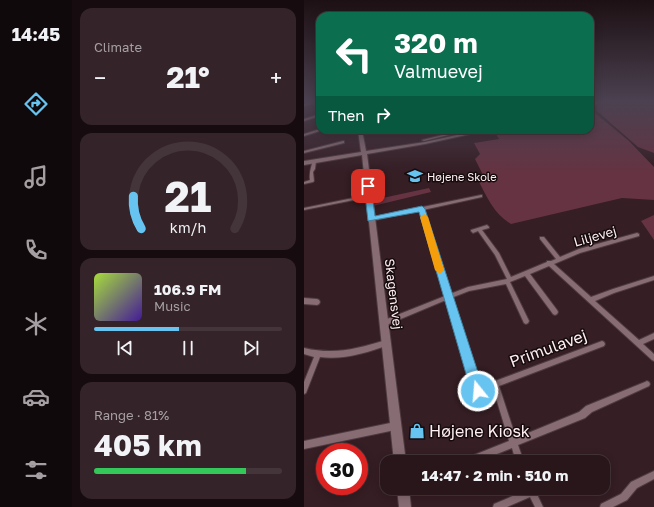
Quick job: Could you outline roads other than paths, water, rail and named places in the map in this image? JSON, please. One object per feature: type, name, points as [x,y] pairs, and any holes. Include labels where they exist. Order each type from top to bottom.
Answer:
[{"type":"street","points":[[304,135],[316,131]]},
{"type":"street","name":"Skagensvej","points":[[361,134],[399,455]]},
{"type":"street","points":[[424,140],[450,134]]},
{"type":"street","points":[[304,163],[364,154],[469,134]]},
{"type":"street","points":[[304,152],[343,142]]},
{"type":"street","points":[[304,183],[312,181],[311,172],[314,162]]},
{"type":"street","points":[[304,209],[368,196]]},
{"type":"street","points":[[371,219],[481,196]]},
{"type":"street","points":[[422,209],[448,297]]},
{"type":"street","points":[[473,231],[487,226]]},
{"type":"street","points":[[479,229],[497,254],[526,321]]},
{"type":"street","name":"Liljevej","points":[[384,324],[481,285],[509,280],[558,258],[637,235]]},
{"type":"street","points":[[542,238],[558,258]]},
{"type":"street","points":[[549,262],[654,358]]},
{"type":"street","points":[[526,272],[555,312]]},
{"type":"street","points":[[591,300],[613,291],[654,278]]},
{"type":"street","name":"Primulavej","points":[[448,297],[478,391],[602,344]]},
{"type":"street","points":[[304,301],[317,302]]},
{"type":"street","points":[[638,344],[654,336]]},
{"type":"street","points":[[304,351],[318,354],[343,354],[386,343]]},
{"type":"street","points":[[304,391],[318,354]]},
{"type":"street","points":[[495,384],[518,455]]},
{"type":"street","points":[[485,455],[582,415],[589,409],[647,384]]},
{"type":"street","points":[[304,445],[396,426]]},
{"type":"street","points":[[604,507],[624,497],[634,485],[654,475]]},
{"type":"street","points":[[404,495],[405,507]]},
{"type":"street","points":[[497,507],[521,495]]},
{"type":"street","points":[[534,495],[540,507]]},
{"type":"place","name":"Højene Skole","points":[[415,176]]},
{"type":"place","name":"Højene Kiosk","points":[[417,431]]}]
